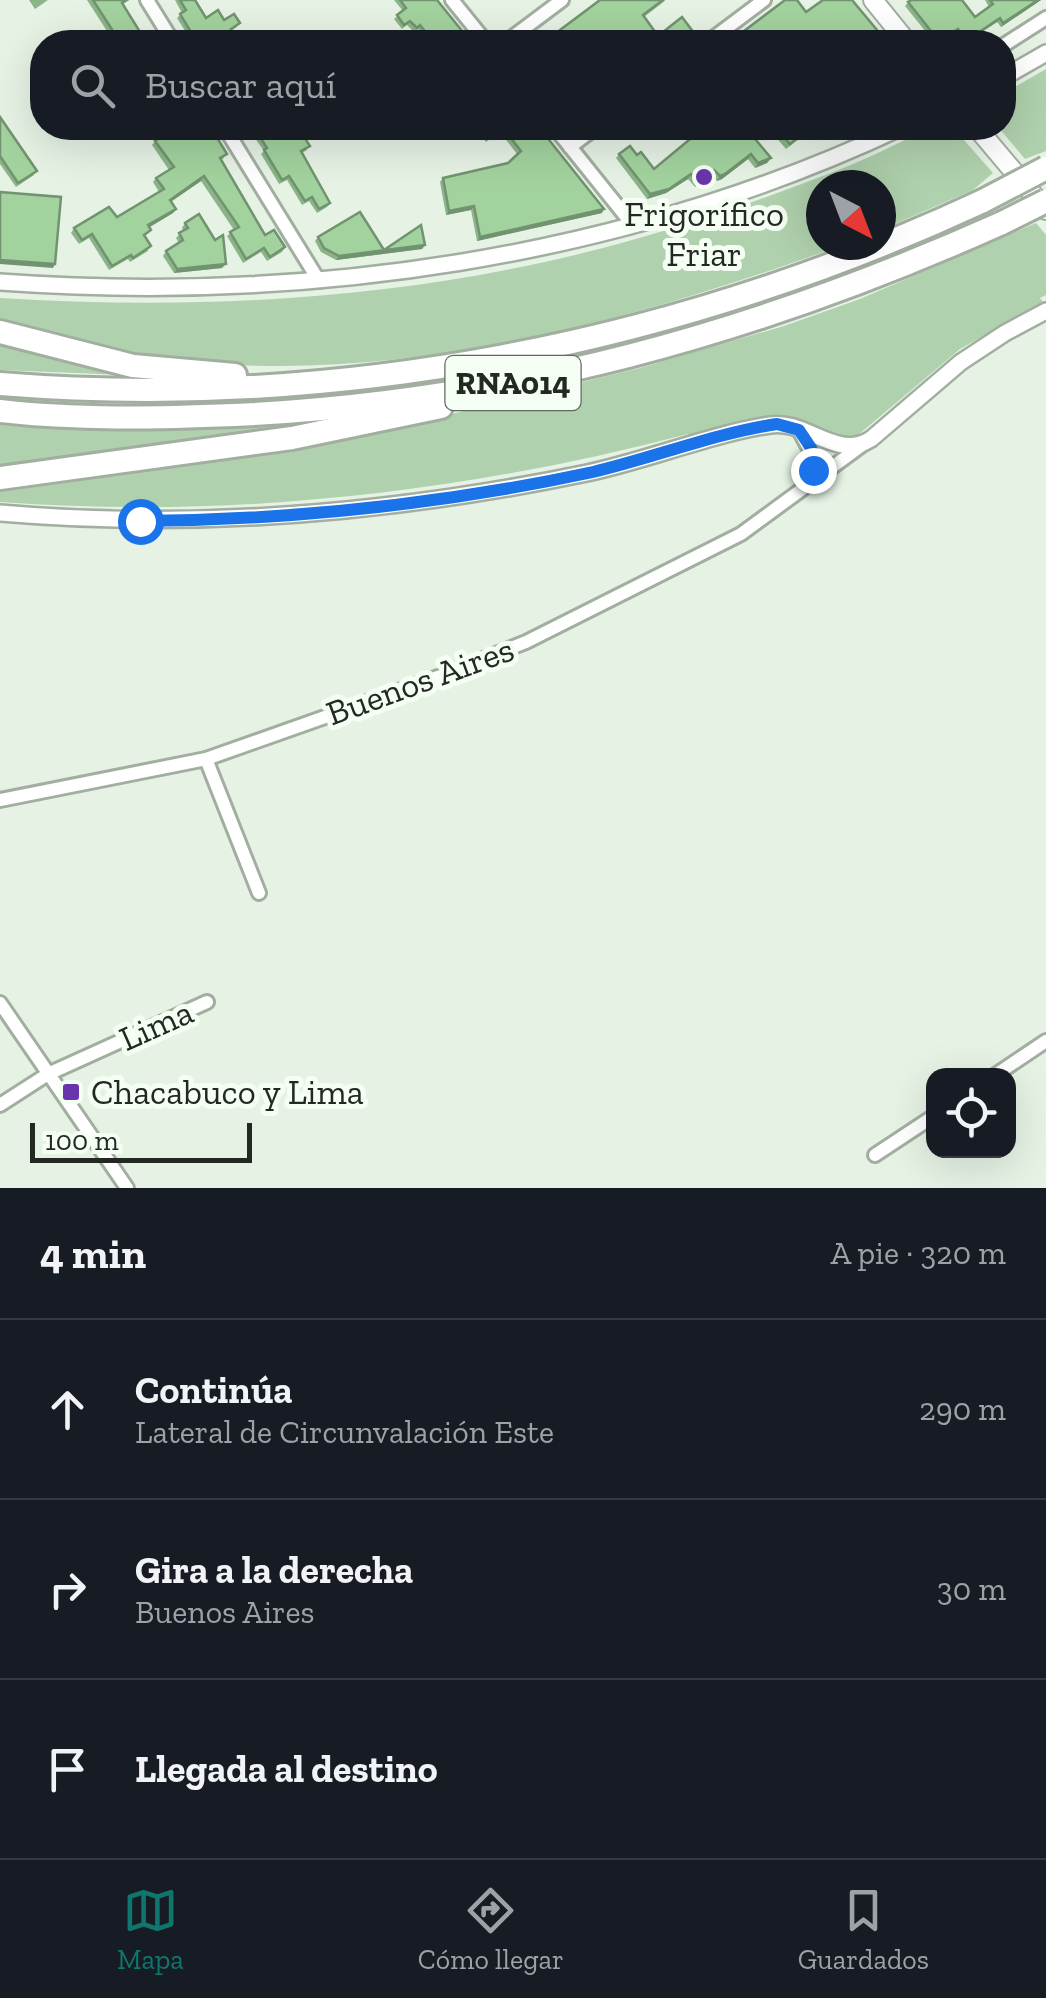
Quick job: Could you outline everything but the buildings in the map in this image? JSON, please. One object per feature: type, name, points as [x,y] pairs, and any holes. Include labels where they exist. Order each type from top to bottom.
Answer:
[{"type":"highway","name":"RNA014","points":[[0,384],[164,390],[318,382],[490,360],[676,317],[848,259],[983,201],[1046,168]]},
{"type":"highway","name":"RNA014","points":[[0,411],[147,417],[272,413],[450,394],[569,372],[679,344],[818,299],[896,270],[1046,201]]},
{"type":"highway","points":[[0,332],[133,366],[318,382]]},
{"type":"highway","points":[[0,478],[354,427],[569,372]]},
{"type":"main road","points":[[873,0],[897,30]]},
{"type":"main road","points":[[987,140],[1046,210]]},
{"type":"street","points":[[146,0],[165,30]]},
{"type":"street","points":[[452,0],[476,30]]},
{"type":"street","points":[[522,30],[562,0]]},
{"type":"street","points":[[724,30],[764,0]]},
{"type":"street","points":[[1016,37],[1046,18]]},
{"type":"street","points":[[1016,70],[1046,54]]},
{"type":"street","points":[[232,140],[319,280]]},
{"type":"street","points":[[564,140],[632,224]]},
{"type":"street","points":[[570,147],[580,140]]},
{"type":"street","points":[[0,282],[150,288],[319,280],[425,268],[632,224],[781,176],[870,140]]},
{"type":"street","points":[[0,513],[140,521],[325,513],[469,495],[574,476],[770,425],[799,430],[838,445],[866,443],[960,362],[1046,311]]},
{"type":"street","points":[[799,430],[812,454],[810,484]]},
{"type":"street","name":"Buenos Aires","points":[[0,800],[206,759],[438,678],[526,642],[741,534],[866,443]]},
{"type":"street","points":[[206,759],[259,894]]},
{"type":"street","name":"Lima","points":[[0,1105],[48,1074],[207,1002]]},
{"type":"street","points":[[0,1003],[127,1188]]},
{"type":"street","points":[[1006,1068],[1046,1041]]},
{"type":"street","points":[[874,1155],[926,1121]]},
{"type":"green space","points":[[1046,69],[1046,151],[1025,159],[1009,140],[1016,140],[1016,86]]},
{"type":"green space","points":[[905,140],[964,140],[993,173],[973,190],[896,223],[896,170],[838,170]]},
{"type":"green space","points":[[806,182],[806,258],[594,323],[423,356],[249,366],[162,359],[0,321],[0,298],[228,301],[379,290],[454,279],[633,240]]},
{"type":"green space","points":[[1036,223],[1046,235],[1046,295],[1040,298],[1043,302],[960,349],[858,435],[836,437],[787,418],[771,416],[691,439],[688,434],[518,472],[347,496],[174,507],[0,502],[0,486],[398,427],[640,368],[784,326],[860,299]]},
{"type":"green space","points":[[0,337],[125,375],[0,370]]},
{"type":"green space","points":[[357,419],[0,472],[0,425],[185,430]]},
{"type":"place","name":"Frigorífico Friar","points":[[704,177]]},
{"type":"place","name":"Chacabuco y Lima","points":[[71,1092]]},
{"type":"route","points":[[140,521],[325,513],[469,495],[592,472],[777,424],[799,430],[811,448],[813,470]]}]
